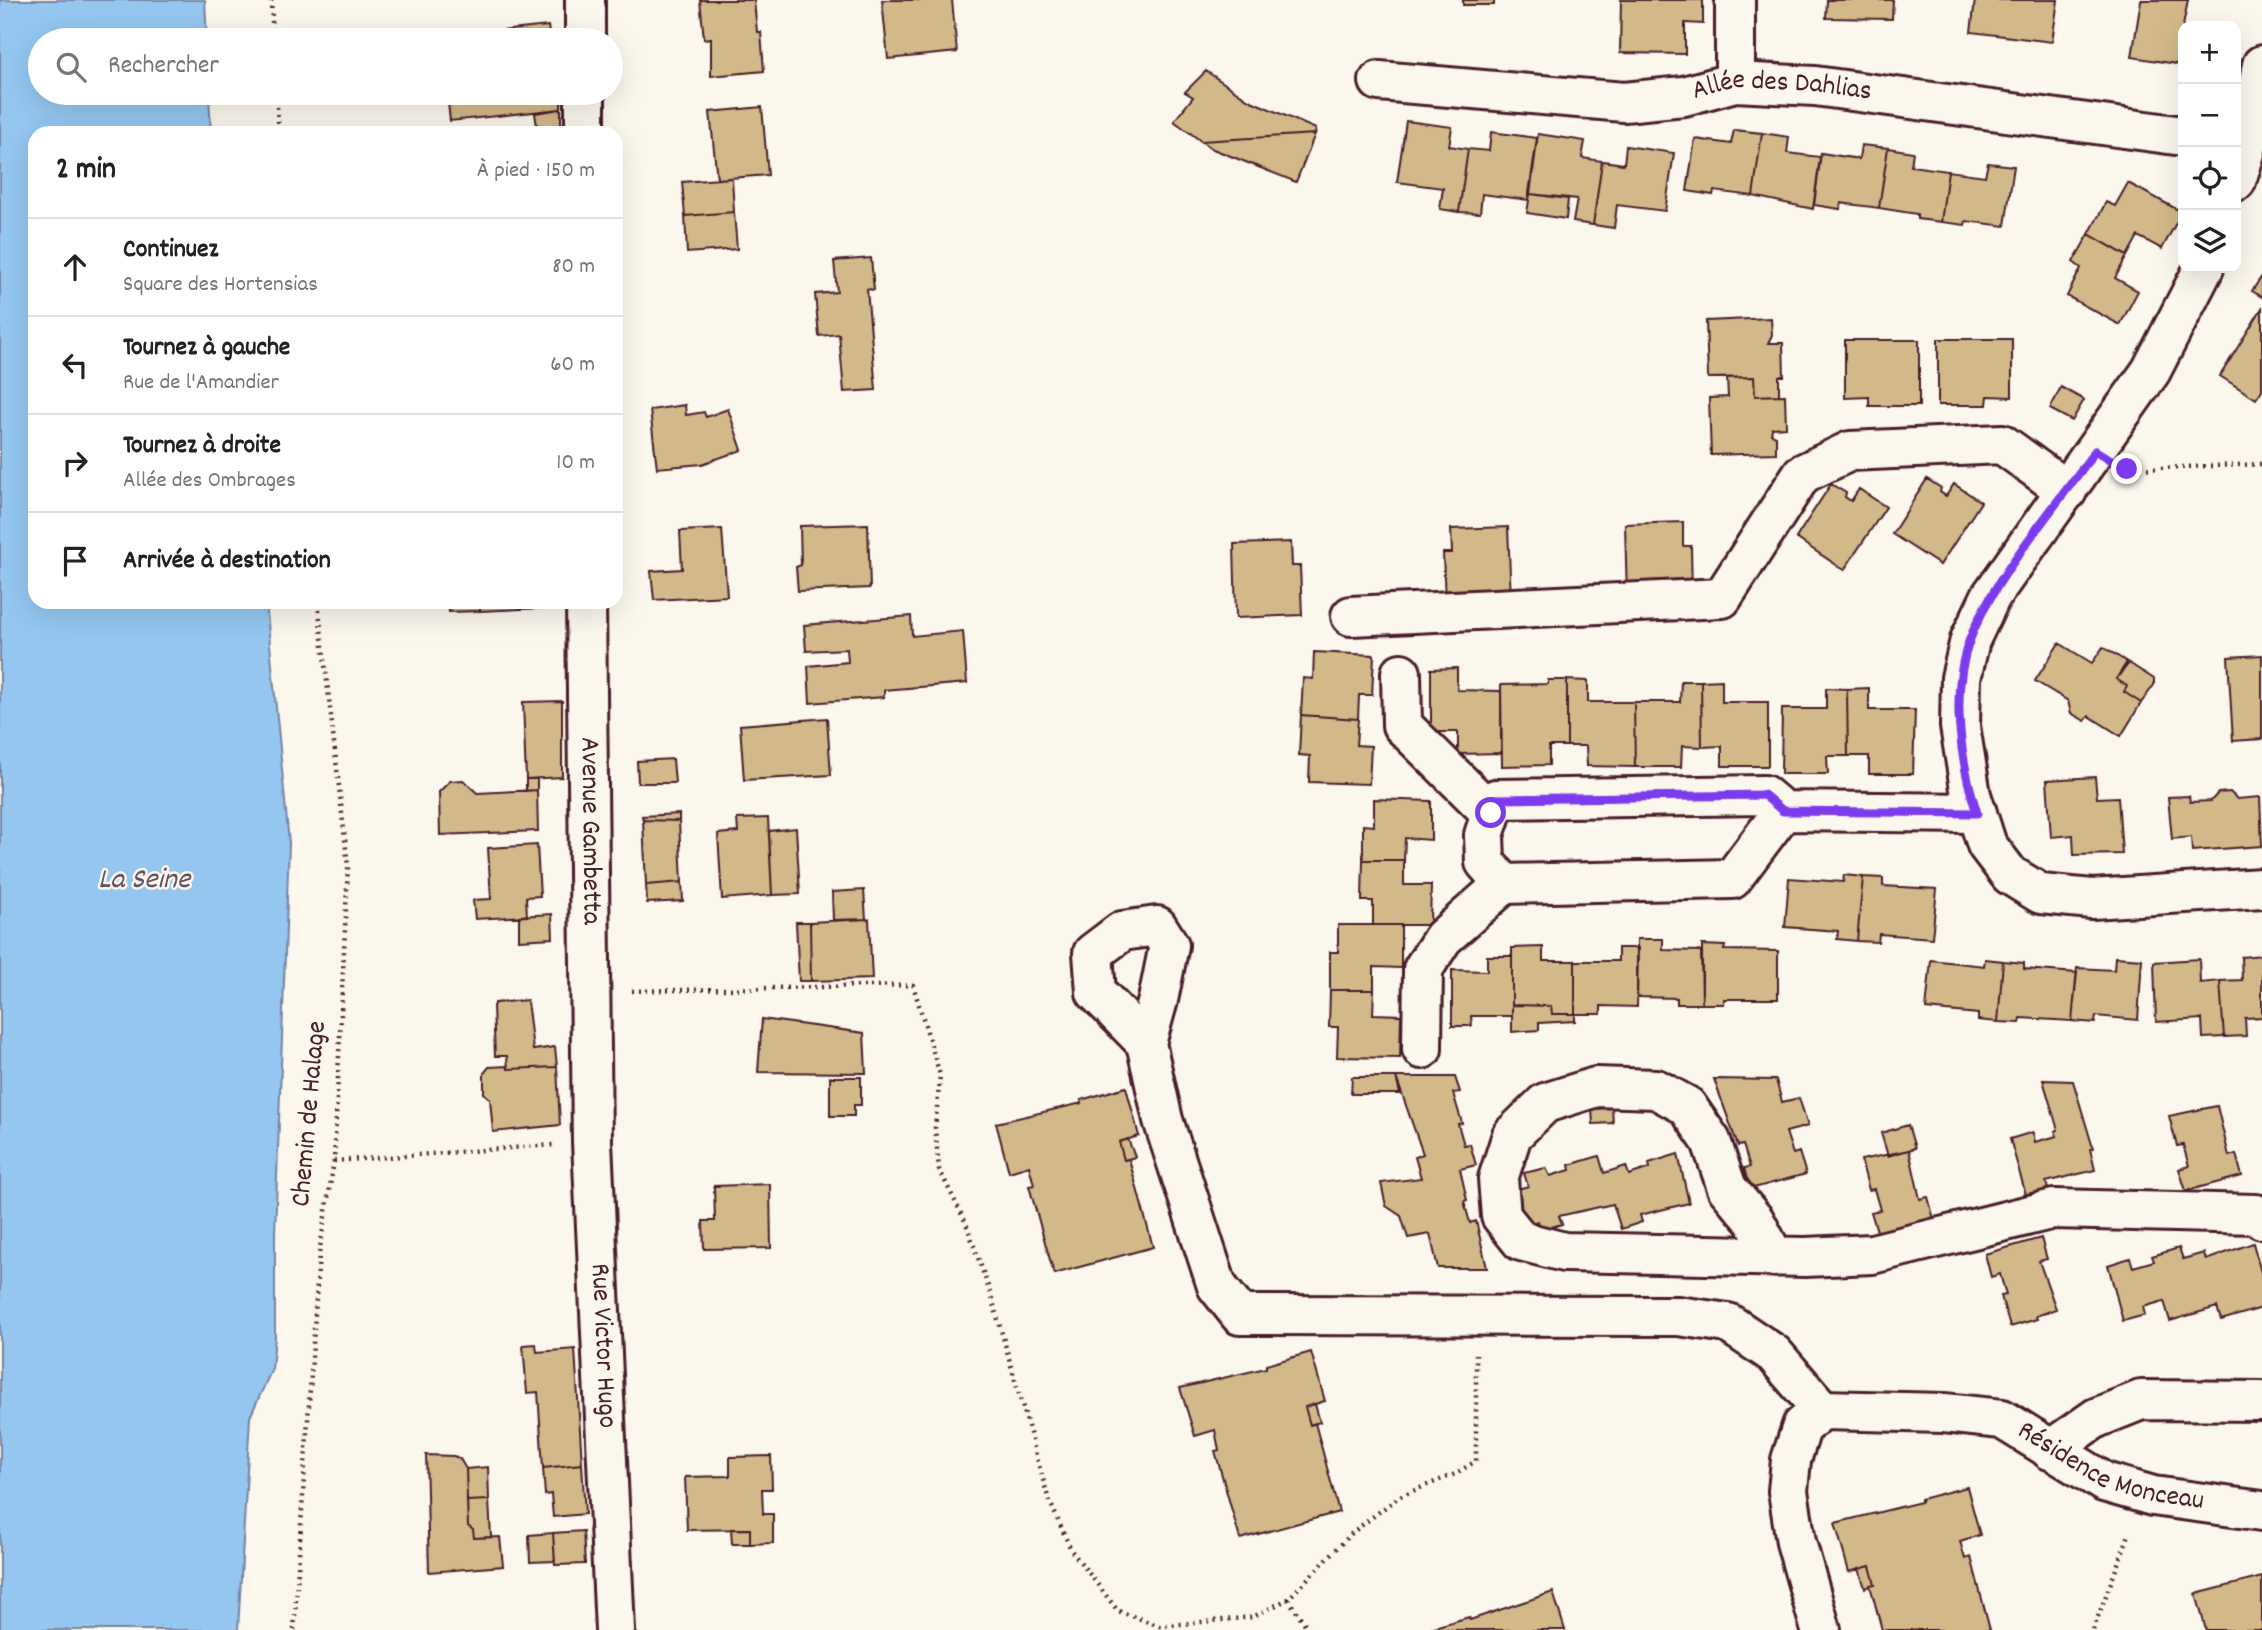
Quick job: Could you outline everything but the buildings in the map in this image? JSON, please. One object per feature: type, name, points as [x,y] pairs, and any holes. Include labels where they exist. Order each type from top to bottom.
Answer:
[{"type":"street","points":[[585,0],[585,28]]},
{"type":"street","points":[[1735,0],[1735,82]]},
{"type":"street","points":[[2241,152],[2262,65]]},
{"type":"street","name":"Allée des Dahlias","points":[[1378,81],[1624,102],[1684,96],[1735,82],[1815,86],[2178,135]]},
{"type":"street","points":[[585,105],[585,126]]},
{"type":"street","points":[[2201,273],[2151,370],[1991,596],[1970,640],[1961,678],[1960,726],[1977,813],[1987,845],[2010,875],[2041,894],[2092,899],[2262,888]]},
{"type":"street","points":[[1351,616],[1722,598],[1802,474],[1850,451],[2002,444],[2067,491]]},
{"type":"street","name":"Avenue Gambetta","points":[[586,609],[590,1060]]},
{"type":"street","points":[[1401,674],[1402,726],[1491,813]]},
{"type":"street","points":[[1504,884],[1485,862],[1484,835],[1496,799],[1764,795],[1783,811],[1977,813]]},
{"type":"street","points":[[1422,1049],[1423,969],[1443,938],[1504,884],[1732,879],[1783,811]]},
{"type":"street","points":[[1146,1043],[1163,1120],[1217,1286],[1240,1315],[1678,1316],[1728,1323],[1774,1354],[1822,1410],[1802,1426],[1791,1460],[1788,1491],[1796,1542],[1821,1630]]},
{"type":"street","name":"Rue Victor Hugo","points":[[590,1060],[615,1630]]},
{"type":"street","points":[[1774,1256],[1755,1221],[1727,1188],[1711,1141],[1687,1107],[1656,1089],[1596,1087],[1545,1103],[1512,1135],[1498,1179],[1501,1216],[1521,1241],[1564,1252],[1774,1256],[1872,1254],[2054,1209],[2256,1214],[2262,1219]]},
{"type":"street","points":[[2050,1450],[2096,1418],[2141,1400],[2262,1401]]},
{"type":"street","name":"Résidence Monceau","points":[[1822,1410],[1944,1413],[2002,1419],[2104,1482],[2144,1493],[2262,1511]]},
{"type":"path","points":[[271,0],[272,28]]},
{"type":"path","points":[[277,105],[278,126]]},
{"type":"path","points":[[2095,451],[2127,469],[2262,464]]},
{"type":"path","name":"Chemin de Halage","points":[[294,1630],[319,1254],[334,1161],[348,866],[319,609]]},
{"type":"path","points":[[589,993],[913,985],[940,1075],[935,1128],[939,1169],[965,1223],[992,1298],[1048,1497],[1071,1550],[1118,1611],[1160,1626],[1254,1617],[1288,1599],[1353,1532],[1400,1496],[1455,1474],[1476,1461],[1476,1315]]},
{"type":"path","points":[[334,1161],[592,1142]]},
{"type":"path","points":[[2093,1630],[2144,1493]]},
{"type":"path","points":[[1288,1599],[1309,1630]]},
{"type":"water","name":"La Seine","points":[[0,0],[205,0],[206,28],[28,28],[28,105],[210,105],[211,126],[28,126],[28,609],[267,609],[289,843],[272,1369],[250,1417],[238,1630],[0,1630]]},
{"type":"route","points":[[1491,813],[1496,799],[1764,795],[1783,811],[1977,813],[1971,795],[1960,726],[1961,678],[1970,640],[1991,596],[2095,451],[2127,469]]}]
